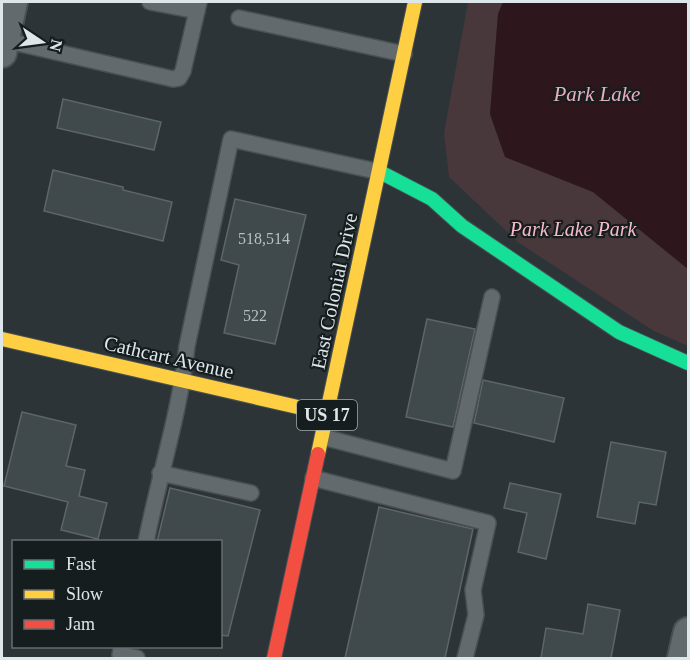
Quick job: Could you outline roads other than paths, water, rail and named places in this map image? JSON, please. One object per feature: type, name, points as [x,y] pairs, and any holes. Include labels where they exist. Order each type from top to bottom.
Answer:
[{"type":"main road","name":"East Colonial Drive","points":[[274,658],[415,2]]},
{"type":"main road","points":[[380,172],[432,198],[462,226],[619,332],[688,363]]},
{"type":"main road","name":"Cathcart Avenue","points":[[2,339],[328,414]]},
{"type":"street","points":[[3,46],[13,2]]},
{"type":"street","points":[[682,658],[688,632]]},
{"type":"lane","points":[[3,46],[173,79],[179,78],[183,71],[198,6],[150,2]]},
{"type":"lane","points":[[239,18],[404,54]]},
{"type":"lane","points":[[146,540],[183,381],[187,346],[231,139],[380,172]]},
{"type":"lane","points":[[323,436],[453,471],[492,297]]},
{"type":"lane","points":[[160,473],[251,493]]},
{"type":"lane","points":[[313,478],[488,524],[473,590],[476,615],[465,658]]},
{"type":"lane","points":[[122,648],[120,655],[137,658]]},
{"type":"water","name":"Park Lake","points":[[503,2],[688,2],[688,269],[593,192],[505,157],[490,114],[498,14]]},
{"type":"park label","name":"Park Lake Park","points":[[573,229]]}]
